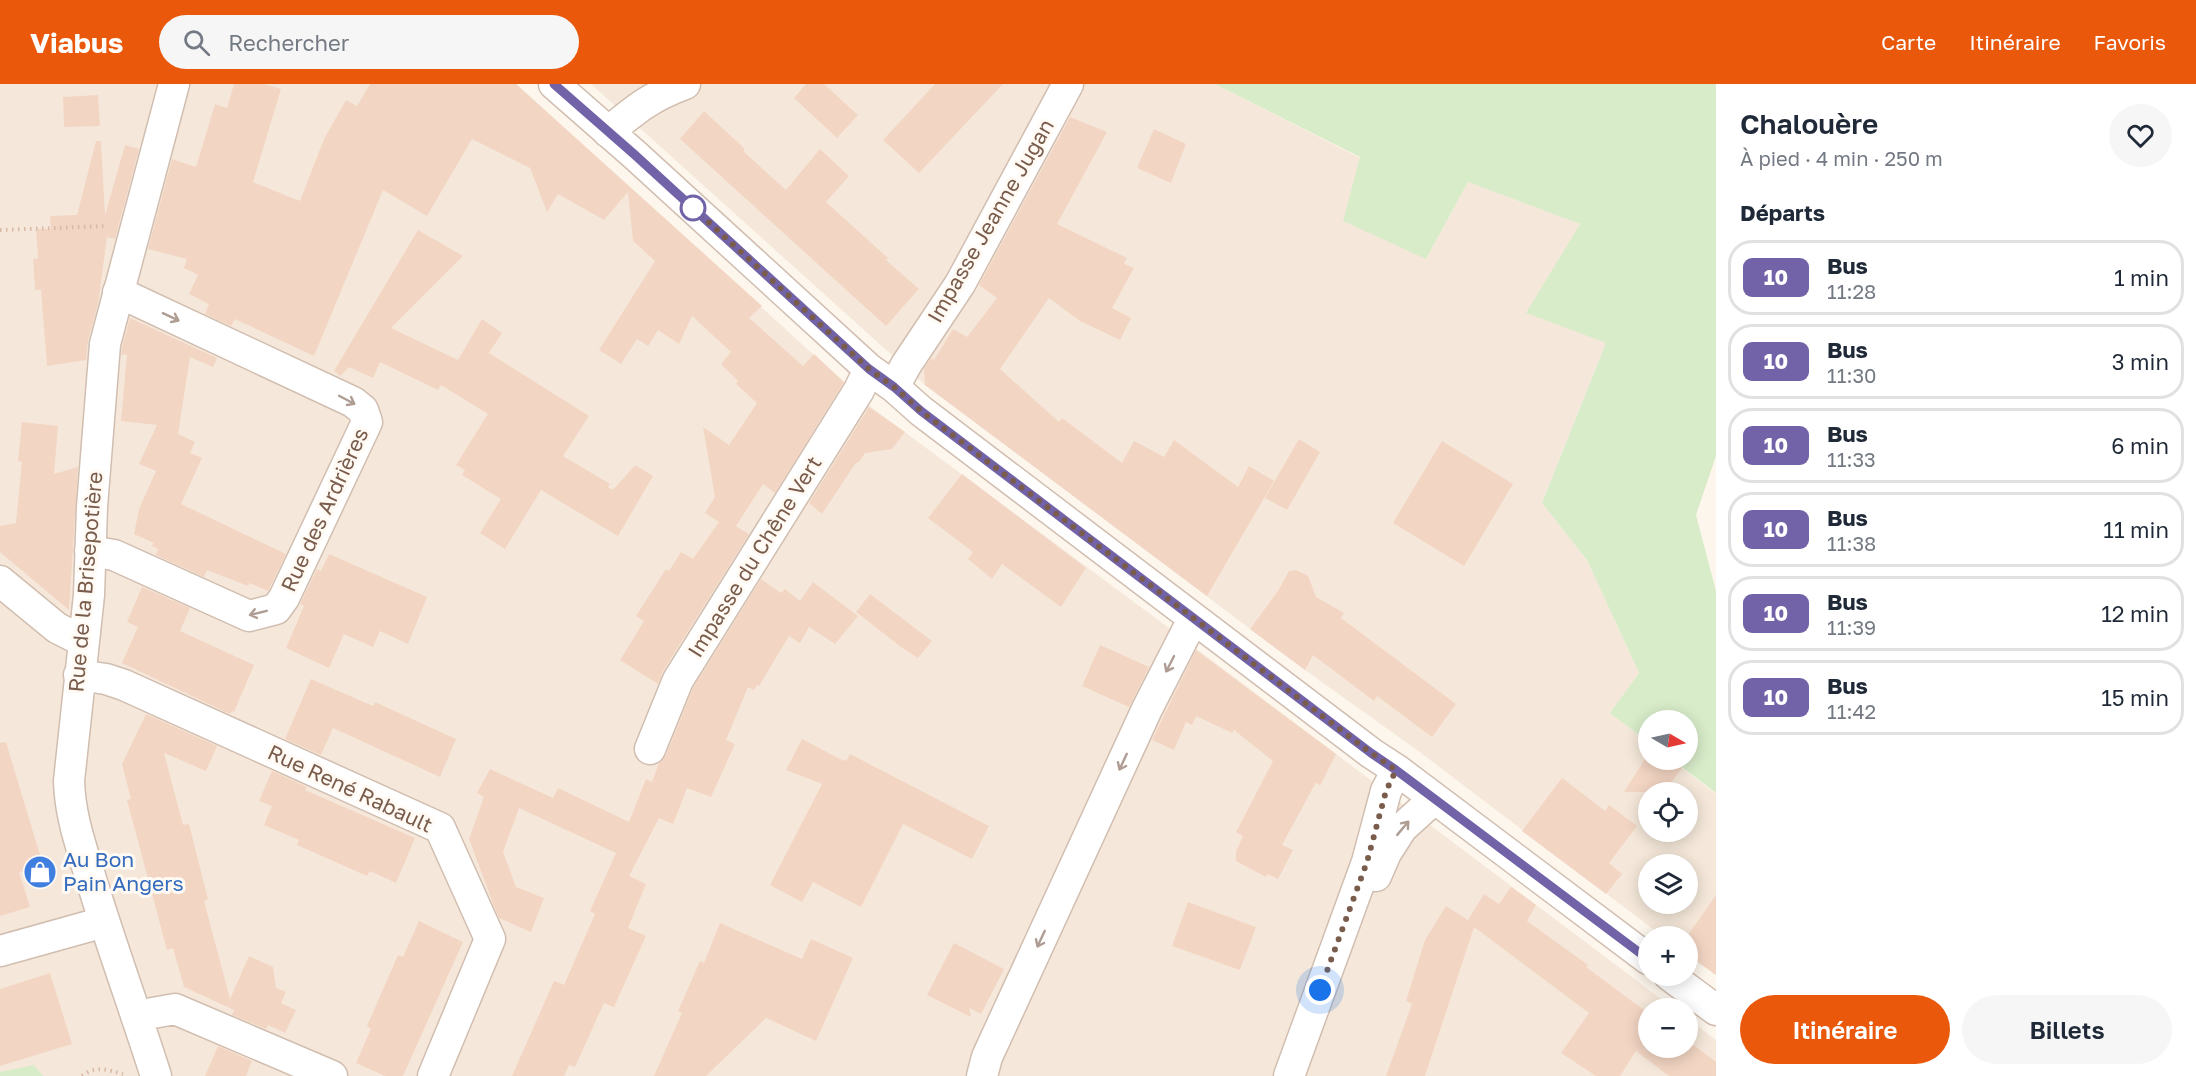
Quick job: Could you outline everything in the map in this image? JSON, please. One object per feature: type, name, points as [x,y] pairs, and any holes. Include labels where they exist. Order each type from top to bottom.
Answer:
[{"type":"street","name":"Rue de la Brisepotière","points":[[156,1076],[104,922],[74,823],[69,781],[89,595],[90,551],[105,344],[174,84]]},
{"type":"street","points":[[554,84],[869,369],[921,411],[1362,747],[1638,952]]},
{"type":"street","points":[[608,132],[639,105],[685,84]]},
{"type":"street","name":"Impasse Jeanne Jugan","points":[[894,387],[960,284],[1068,84]]},
{"type":"street","name":"Rue des Ardrières","points":[[90,551],[114,555],[249,616],[276,609],[284,598],[367,422],[363,410],[353,402],[118,292]]},
{"type":"street","name":"Impasse du Chêne Vert","points":[[650,749],[678,680],[859,390],[869,369]]},
{"type":"street","points":[[0,580],[57,628],[83,641]]},
{"type":"street","points":[[982,1076],[987,1056],[1147,709],[1193,619]]},
{"type":"street","name":"Rue René Rabault","points":[[79,675],[106,679],[124,685],[440,828],[490,939],[434,1076]]},
{"type":"street","points":[[1289,1076],[1367,862],[1386,791],[1396,770]]},
{"type":"street","points":[[1302,1076],[1386,853],[1402,828],[1434,799]]},
{"type":"street","points":[[0,951],[104,922]]},
{"type":"street","points":[[1684,986],[1716,1010]]},
{"type":"street","points":[[136,1016],[175,1009],[332,1076]]},
{"type":"path","points":[[0,230],[113,225]]},
{"type":"path","points":[[82,1076],[91,1070],[111,1071]]},
{"type":"shaded area","points":[[0,84],[516,84],[871,407],[1169,628],[1638,982],[1638,986],[1644,986],[1660,998],[1638,998],[1638,1058],[1698,1058],[1698,1026],[1716,1040],[1716,1076],[0,1076]]},
{"type":"shaded area","points":[[591,84],[1215,84],[1360,158],[1426,259],[1468,182],[1580,224],[1606,343],[1542,503],[1587,560],[1639,673],[1611,713],[1638,735],[1638,770],[1684,770],[1716,794],[1716,975],[1698,962],[1698,926],[1649,926],[1417,750],[1305,670],[925,385]]},
{"type":"green space","points":[[1215,84],[1716,84],[1716,456],[1696,515],[1716,591],[1716,793],[1686,770],[1698,770],[1698,710],[1638,710],[1638,734],[1610,713],[1639,673],[1587,560],[1542,503],[1606,343],[1526,313],[1580,224],[1468,182],[1426,259],[1343,221],[1360,157]]},
{"type":"green space","points":[[34,1065],[43,1076],[0,1076],[0,1072]]},
{"type":"building","points":[[234,84],[264,84],[281,89],[253,182],[300,201],[324,139],[346,100],[357,106],[370,84],[516,84],[762,306],[749,318],[803,366],[814,354],[844,382],[775,493],[763,484],[736,526],[749,534],[663,671],[658,684],[620,660],[644,621],[636,616],[666,569],[669,571],[681,552],[693,559],[719,522],[705,513],[715,497],[703,427],[729,445],[757,403],[736,384],[738,381],[721,364],[731,352],[692,316],[679,344],[658,330],[648,346],[637,339],[621,364],[599,350],[655,261],[633,241],[628,192],[604,220],[558,194],[547,212],[530,168],[472,139],[427,216],[383,190],[314,356],[235,319],[231,326],[205,314],[209,304],[189,294],[198,275],[184,268],[187,259],[148,249],[172,159],[196,167],[215,104],[227,108]]},
{"type":"building","points":[[806,84],[824,84],[858,115],[837,138],[794,98]]},
{"type":"building","points":[[935,84],[1003,84],[919,173],[883,140]]},
{"type":"building","points":[[98,95],[100,126],[64,127],[63,97]]},
{"type":"building","points":[[704,111],[786,190],[820,149],[849,176],[826,202],[919,289],[886,326],[680,139]]},
{"type":"building","points":[[1070,117],[1107,132],[1057,224],[1127,258],[1124,264],[1134,268],[1112,308],[1131,318],[1120,340],[1080,321],[1049,298],[1000,369],[1059,422],[1062,418],[1122,463],[1134,441],[1164,457],[1174,440],[1238,487],[1249,466],[1274,481],[1207,596],[925,385],[924,369],[931,358],[934,360],[953,329],[967,337],[997,298],[979,285]]},
{"type":"building","points":[[1154,129],[1186,144],[1171,183],[1137,168]]},
{"type":"building","points":[[96,141],[101,141],[105,215],[125,145],[139,149],[115,239],[107,237],[98,304],[88,340],[86,360],[47,366],[41,290],[35,290],[33,259],[38,258],[36,229],[51,229],[50,216],[77,215]]},
{"type":"building","points":[[418,230],[463,256],[391,328],[458,360],[482,319],[502,333],[489,353],[589,416],[563,456],[610,484],[608,487],[613,490],[635,465],[653,476],[618,536],[541,490],[505,549],[480,533],[501,499],[462,475],[465,470],[456,465],[488,414],[441,385],[438,390],[380,362],[373,378],[349,367],[340,376],[334,371]]},
{"type":"building","points":[[130,318],[217,358],[213,367],[190,357],[178,434],[195,442],[190,453],[202,458],[181,504],[286,554],[268,591],[207,570],[204,577],[156,555],[158,549],[152,546],[154,543],[134,534],[139,509],[156,471],[139,464],[157,425],[121,421],[127,354],[121,355]]},
{"type":"building","points":[[869,407],[905,432],[892,449],[865,453],[855,464],[822,514],[809,503]]},
{"type":"building","points":[[22,422],[58,426],[54,474],[78,467],[69,610],[0,552],[0,526],[16,523],[22,462],[18,461]]},
{"type":"building","points":[[1299,439],[1320,452],[1287,510],[1265,498]]},
{"type":"building","points":[[1442,441],[1513,484],[1464,566],[1393,523]]},
{"type":"building","points":[[962,474],[1086,568],[1061,607],[1002,564],[992,579],[968,559],[973,552],[928,518]]},
{"type":"building","points":[[329,554],[427,597],[408,644],[380,631],[373,647],[344,634],[329,668],[286,648],[304,606],[300,604],[317,569],[321,571]]},
{"type":"building","points":[[1296,570],[1308,576],[1316,597],[1344,613],[1341,618],[1456,704],[1432,737],[1377,696],[1374,701],[1313,655],[1305,670],[1250,629],[1278,591],[1289,571]]},
{"type":"building","points":[[761,579],[781,593],[785,589],[800,601],[813,582],[858,616],[835,644],[809,627],[800,643],[789,636],[759,686],[757,685],[754,690],[748,687],[726,740],[735,744],[711,797],[687,788],[673,824],[659,818],[629,876],[646,884],[628,928],[646,936],[614,1007],[604,1003],[575,1067],[569,1065],[564,1076],[512,1076],[554,981],[564,985],[595,914],[590,911],[616,853],[519,808],[503,852],[516,887],[544,898],[531,932],[499,918],[494,906],[469,839],[484,797],[477,793],[490,769],[553,798],[558,788],[629,822],[646,779],[652,782],[659,763],[666,755],[693,688]]},
{"type":"building","points":[[142,587],[190,608],[180,631],[254,665],[234,712],[230,714],[122,663],[138,627],[127,622]]},
{"type":"building","points":[[870,594],[932,641],[918,658],[856,612]]},
{"type":"building","points":[[1100,645],[1149,667],[1129,707],[1082,686]]},
{"type":"building","points":[[1196,650],[1336,754],[1320,786],[1316,782],[1282,845],[1293,850],[1278,879],[1267,874],[1266,877],[1236,861],[1236,852],[1243,836],[1236,832],[1273,761],[1234,730],[1232,733],[1196,716],[1192,725],[1186,722],[1174,750],[1152,740]]},
{"type":"building","points":[[311,679],[373,706],[375,702],[456,739],[440,777],[333,728],[321,755],[285,739]]},
{"type":"building","points":[[146,714],[217,746],[206,771],[164,753],[183,825],[189,824],[208,899],[204,901],[230,999],[249,956],[273,967],[276,988],[286,992],[281,1003],[296,1010],[285,1033],[268,1025],[266,1029],[232,1015],[234,1010],[184,987],[173,948],[167,950],[127,800],[131,799],[122,764]]},
{"type":"building","points":[[802,739],[846,761],[850,754],[989,826],[972,859],[903,824],[861,907],[813,882],[802,902],[770,885],[822,784],[786,770]]},
{"type":"building","points":[[6,742],[43,865],[19,872],[30,907],[0,916],[0,743]]},
{"type":"building","points":[[1638,770],[1680,770],[1672,782],[1638,782],[1638,792],[1624,792]]},
{"type":"building","points":[[272,771],[307,787],[305,790],[415,838],[396,883],[370,871],[367,876],[297,845],[299,840],[264,825],[272,806],[259,801]]},
{"type":"building","points":[[1562,778],[1605,811],[1609,805],[1637,826],[1609,863],[1622,874],[1606,894],[1522,831]]},
{"type":"building","points":[[1511,887],[1536,905],[1527,921],[1588,965],[1586,967],[1638,1006],[1638,1053],[1636,1051],[1620,1076],[1596,1076],[1561,1053],[1589,1013],[1474,927],[1425,1076],[1386,1076],[1412,1004],[1406,1001],[1425,940],[1446,906],[1468,920],[1484,894],[1499,904]]},
{"type":"building","points":[[1716,895],[1716,975],[1698,962],[1698,926],[1694,926]]},
{"type":"building","points":[[1188,902],[1256,927],[1240,970],[1172,946]]},
{"type":"building","points":[[419,921],[463,942],[403,1076],[385,1076],[356,1063],[371,1029],[367,1026],[398,955],[403,957]]},
{"type":"building","points":[[720,923],[802,959],[811,939],[853,958],[816,1041],[766,1018],[706,1076],[654,1076],[682,1013],[678,1011],[700,961],[704,963]]},
{"type":"building","points":[[954,943],[1004,969],[981,1014],[969,1008],[971,1017],[927,995]]},
{"type":"building","points":[[50,973],[72,1044],[0,1066],[0,989]]},
{"type":"building","points":[[218,1046],[252,1061],[246,1076],[205,1076]]},
{"type":"building","points":[[1698,1048],[1716,1062],[1716,1076],[1669,1076],[1645,1058],[1698,1058]]},
{"type":"bus line","name":"10","points":[[554,84],[869,369],[921,411],[1216,637],[1638,952]]},
{"type":"place","name":"Au Bon Pain Angers","points":[[40,872]]},
{"type":"route","points":[[693,208],[869,369],[921,411],[1216,637],[1396,770],[1378,813],[1367,862],[1320,990]]}]
